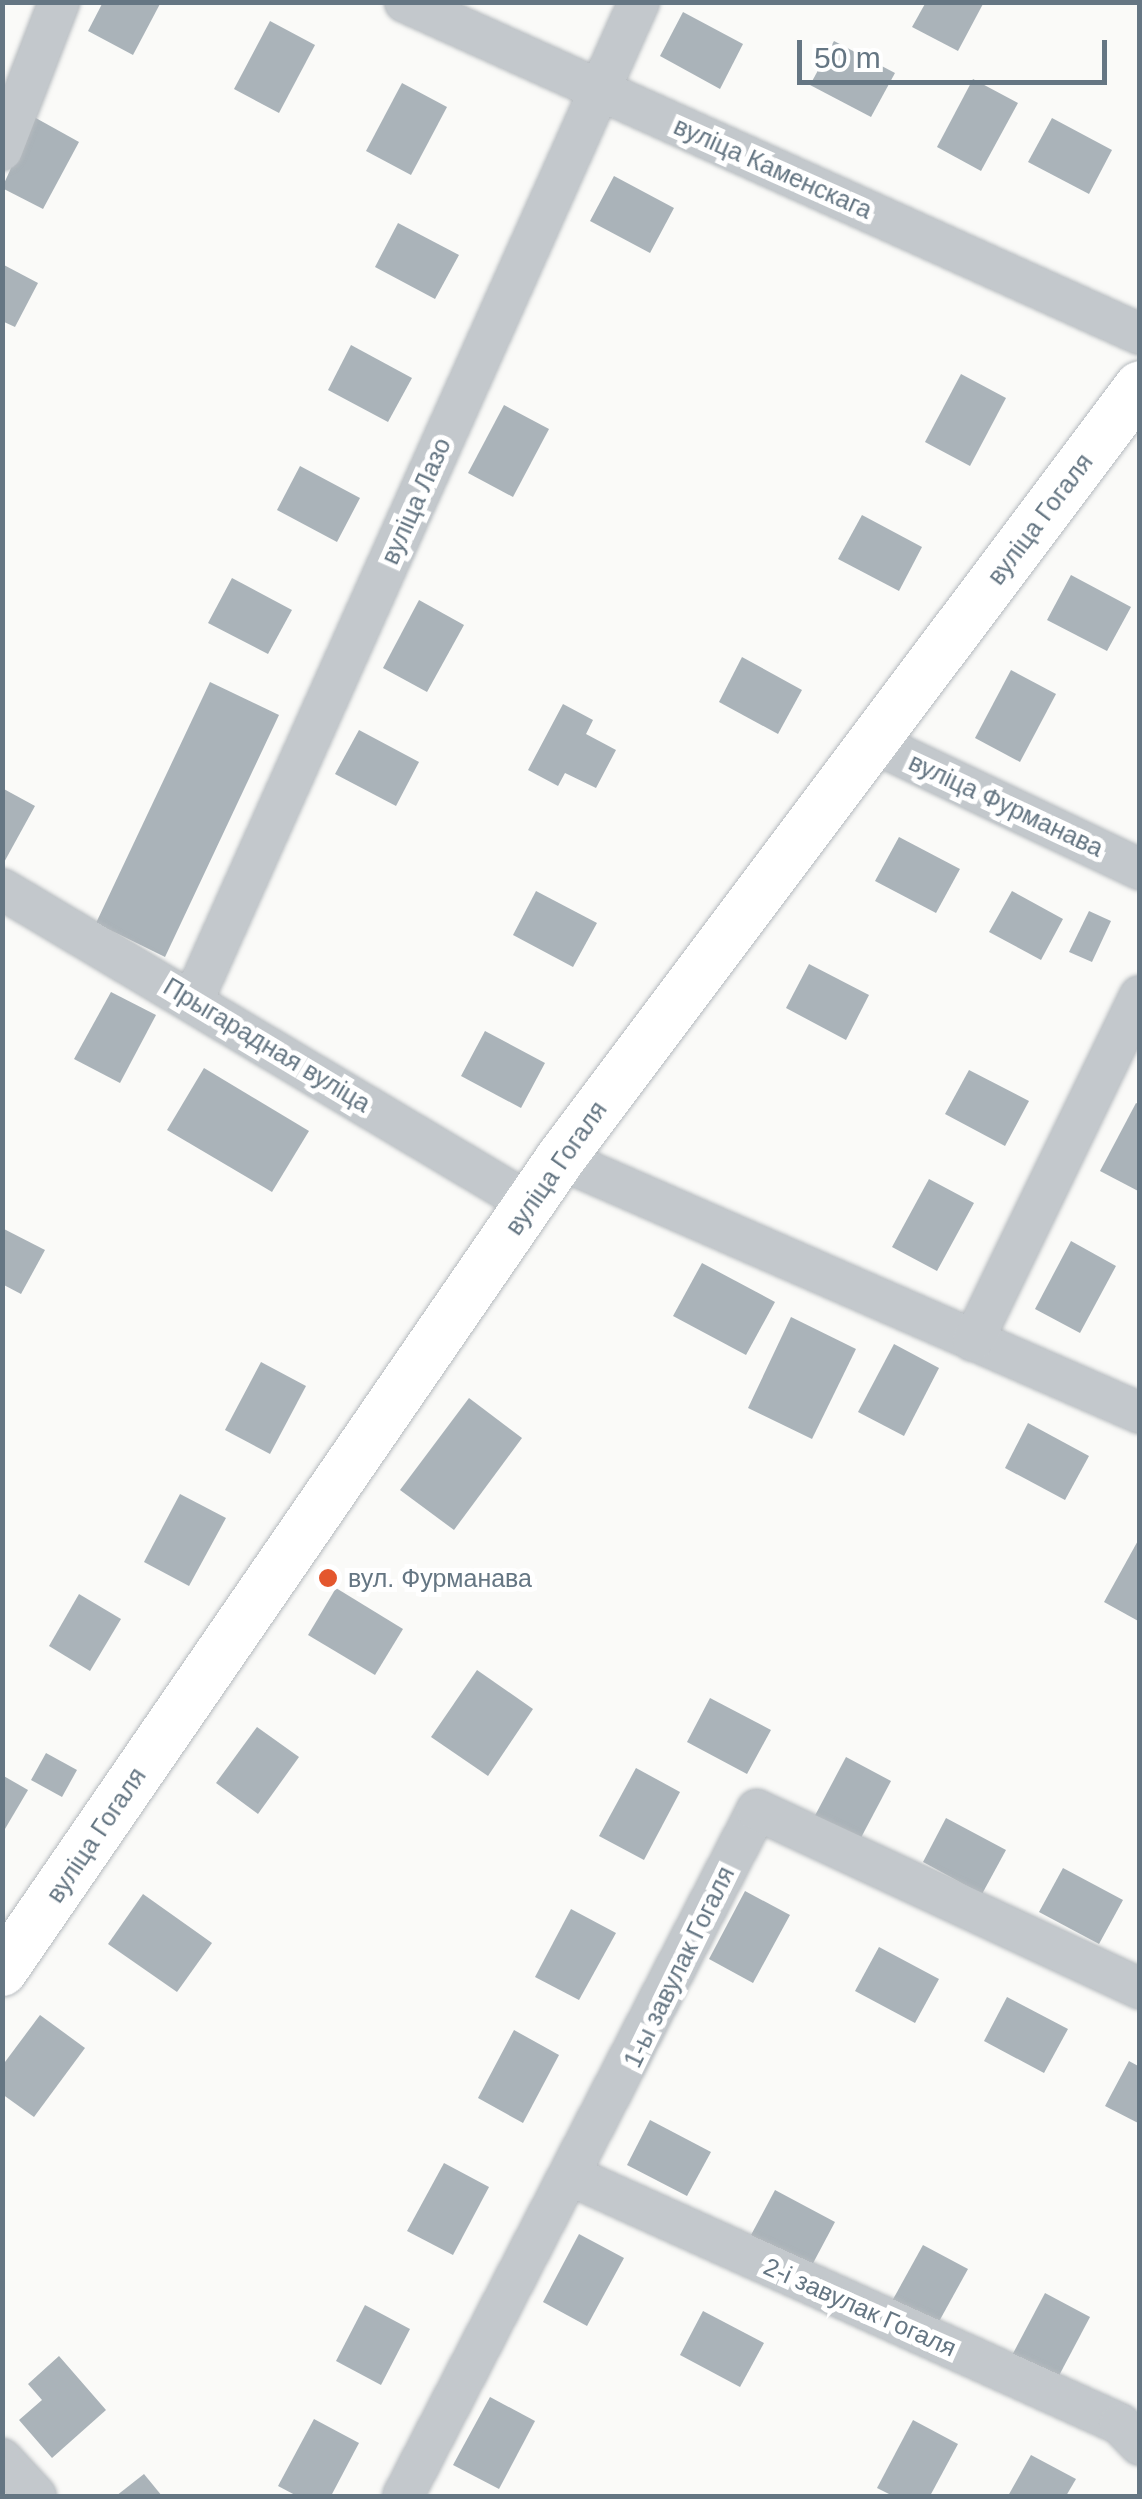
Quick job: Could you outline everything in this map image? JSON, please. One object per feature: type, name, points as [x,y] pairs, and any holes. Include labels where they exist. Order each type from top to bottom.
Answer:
[{"type":"main road","name":"вуліца Гогаля","points":[[2,1971],[560,1158],[1140,386]]},
{"type":"street","points":[[2,150],[59,2]]},
{"type":"street","name":"вуліца Каменскага","points":[[405,2],[1140,334]]},
{"type":"street","name":"вуліца Лазо","points":[[193,1000],[639,2]]},
{"type":"street","name":"вуліца Фурманава","points":[[872,742],[1140,869]]},
{"type":"street","name":"Прыгарадная вуліца","points":[[2,889],[529,1204]]},
{"type":"street","points":[[974,1341],[1140,996]]},
{"type":"street","points":[[560,1158],[1140,1412]]},
{"type":"street","name":"1-ы завулак Гогаля","points":[[403,2496],[574,2178],[757,1810],[1140,1990]]},
{"type":"street","name":"2-і завулак Гогаля","points":[[574,2178],[1120,2424],[1140,2445]]},
{"type":"street","points":[[2,2459],[36,2496]]},
{"type":"building","points":[[103,2],[161,2],[133,55],[88,31]]},
{"type":"building","points":[[926,2],[984,2],[958,51],[912,27]]},
{"type":"building","points":[[683,12],[743,44],[720,89],[660,56]]},
{"type":"building","points":[[270,21],[315,45],[279,113],[234,89]]},
{"type":"building","points":[[834,41],[895,73],[871,117],[810,85]]},
{"type":"building","points":[[973,79],[1018,103],[981,171],[937,147]]},
{"type":"building","points":[[402,83],[447,107],[411,175],[366,151]]},
{"type":"building","points":[[34,117],[79,142],[43,209],[2,188]]},
{"type":"building","points":[[1052,118],[1112,150],[1089,194],[1028,162]]},
{"type":"building","points":[[614,176],[674,208],[650,253],[590,221]]},
{"type":"building","points":[[398,223],[459,255],[435,299],[375,267]]},
{"type":"building","points":[[2,264],[38,283],[15,327],[2,321]]},
{"type":"building","points":[[351,345],[412,378],[388,422],[328,390]]},
{"type":"building","points":[[961,374],[1006,398],[970,466],[925,442]]},
{"type":"building","points":[[504,405],[549,429],[513,497],[468,473]]},
{"type":"building","points":[[300,466],[360,498],[337,542],[277,510]]},
{"type":"building","points":[[862,515],[922,547],[899,591],[838,559]]},
{"type":"building","points":[[1071,575],[1131,607],[1107,651],[1047,620]]},
{"type":"building","points":[[232,578],[292,610],[268,654],[208,623]]},
{"type":"building","points":[[419,600],[464,625],[427,692],[383,668]]},
{"type":"building","points":[[742,657],[802,690],[778,734],[719,702]]},
{"type":"building","points":[[1011,670],[1056,694],[1020,762],[975,738]]},
{"type":"building","points":[[210,682],[279,715],[165,957],[96,923]]},
{"type":"building","points":[[563,704],[593,720],[586,734],[616,750],[596,788],[565,773],[558,786],[528,770]]},
{"type":"building","points":[[359,730],[419,762],[396,806],[335,774]]},
{"type":"building","points":[[2,788],[35,806],[2,866]]},
{"type":"building","points":[[899,837],[960,869],[936,913],[875,881]]},
{"type":"building","points":[[536,891],[597,923],[573,967],[513,935]]},
{"type":"building","points":[[1012,891],[1063,919],[1041,960],[989,932]]},
{"type":"building","points":[[1089,911],[1111,921],[1092,962],[1069,952]]},
{"type":"building","points":[[809,964],[869,995],[846,1040],[786,1008]]},
{"type":"building","points":[[111,992],[156,1015],[120,1083],[74,1059]]},
{"type":"building","points":[[485,1031],[545,1063],[521,1108],[461,1076]]},
{"type":"building","points":[[204,1068],[309,1131],[272,1192],[167,1130]]},
{"type":"building","points":[[969,1070],[1029,1101],[1005,1146],[945,1114]]},
{"type":"building","points":[[1136,1103],[1140,1105],[1140,1192],[1100,1171]]},
{"type":"building","points":[[929,1179],[974,1203],[937,1271],[892,1247]]},
{"type":"building","points":[[2,1228],[45,1250],[21,1294],[2,1284]]},
{"type":"building","points":[[1071,1241],[1116,1266],[1080,1333],[1035,1309]]},
{"type":"building","points":[[702,1263],[775,1302],[746,1355],[673,1316]]},
{"type":"building","points":[[791,1317],[856,1349],[812,1439],[748,1408]]},
{"type":"building","points":[[894,1344],[939,1368],[904,1436],[858,1412]]},
{"type":"building","points":[[261,1362],[306,1386],[270,1454],[225,1430]]},
{"type":"building","points":[[469,1398],[522,1438],[454,1530],[400,1490]]},
{"type":"building","points":[[1028,1423],[1089,1456],[1065,1500],[1005,1468]]},
{"type":"building","points":[[180,1494],[226,1518],[189,1586],[144,1562]]},
{"type":"building","points":[[1140,1537],[1140,1622],[1104,1602]]},
{"type":"building","points":[[336,1588],[403,1629],[375,1675],[308,1635]]},
{"type":"building","points":[[79,1594],[121,1619],[90,1671],[49,1646]]},
{"type":"building","points":[[477,1670],[533,1709],[488,1776],[431,1737]]},
{"type":"building","points":[[710,1698],[771,1730],[747,1774],[687,1742]]},
{"type":"building","points":[[257,1727],[299,1757],[258,1814],[216,1783]]},
{"type":"building","points":[[46,1753],[77,1770],[62,1797],[31,1780]]},
{"type":"building","points":[[846,1757],[891,1781],[855,1849],[810,1825]]},
{"type":"building","points":[[636,1768],[680,1792],[644,1860],[599,1836]]},
{"type":"building","points":[[2,1775],[28,1790],[2,1834]]},
{"type":"building","points":[[946,1818],[1006,1850],[982,1894],[923,1862]]},
{"type":"building","points":[[1063,1868],[1123,1900],[1099,1944],[1039,1912]]},
{"type":"building","points":[[745,1891],[790,1915],[753,1983],[709,1959]]},
{"type":"building","points":[[143,1894],[212,1943],[177,1992],[108,1944]]},
{"type":"building","points":[[571,1909],[616,1933],[579,2000],[535,1977]]},
{"type":"building","points":[[879,1947],[939,1979],[915,2023],[855,1991]]},
{"type":"building","points":[[1007,1997],[1068,2029],[1044,2073],[984,2041]]},
{"type":"building","points":[[40,2015],[85,2048],[34,2117],[2,2094],[2,2066]]},
{"type":"building","points":[[514,2030],[559,2055],[523,2123],[478,2098]]},
{"type":"building","points":[[1129,2061],[1140,2067],[1140,2124],[1105,2106]]},
{"type":"building","points":[[650,2120],[711,2152],[687,2196],[627,2165]]},
{"type":"building","points":[[444,2163],[489,2187],[453,2255],[407,2231]]},
{"type":"building","points":[[775,2190],[835,2222],[811,2267],[751,2235]]},
{"type":"building","points":[[579,2234],[624,2258],[587,2326],[543,2302]]},
{"type":"building","points":[[923,2245],[968,2269],[931,2336],[886,2312]]},
{"type":"building","points":[[1045,2293],[1090,2317],[1054,2385],[1009,2361]]},
{"type":"building","points":[[365,2305],[410,2329],[381,2385],[336,2361]]},
{"type":"building","points":[[703,2311],[764,2343],[740,2387],[680,2355]]},
{"type":"building","points":[[59,2356],[106,2410],[52,2458],[19,2420],[42,2400],[28,2384]]},
{"type":"building","points":[[490,2397],[535,2421],[499,2489],[453,2465]]},
{"type":"building","points":[[314,2419],[359,2443],[331,2496],[297,2496],[278,2486]]},
{"type":"building","points":[[913,2420],[958,2444],[930,2496],[893,2496],[877,2488]]},
{"type":"building","points":[[1031,2455],[1076,2479],[1066,2496],[1008,2496]]},
{"type":"building","points":[[144,2474],[162,2496],[116,2496]]},
{"type":"place","name":"вул. Фурманава","points":[[328,1578]]}]
